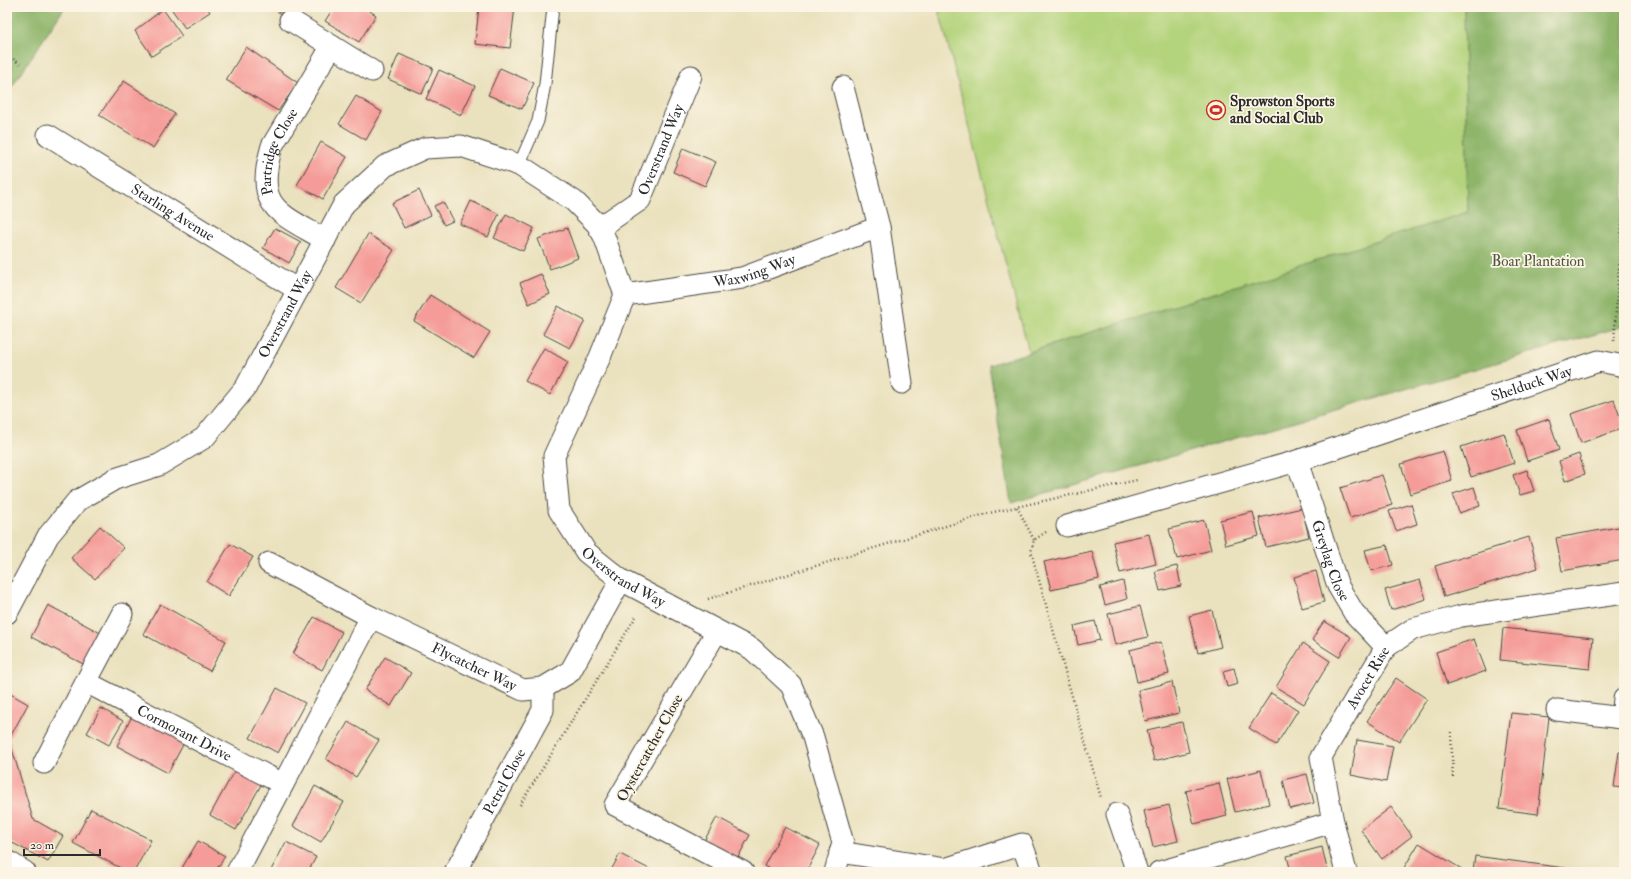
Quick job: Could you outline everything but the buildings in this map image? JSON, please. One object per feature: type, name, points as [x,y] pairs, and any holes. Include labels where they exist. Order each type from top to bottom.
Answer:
[{"type":"street","points":[[290,20],[372,71]]},
{"type":"street","name":"Partridge Close","points":[[325,240],[280,213],[273,205],[265,185],[272,146],[332,46]]},
{"type":"street","name":"Overstrand Way","points":[[599,228],[640,200],[691,76]]},
{"type":"street","points":[[843,87],[879,227],[902,383]]},
{"type":"street","name":"Starling Avenue","points":[[48,135],[298,290]]},
{"type":"street","name":"Overstrand Way","points":[[7,613],[48,536],[77,501],[115,479],[160,465],[204,438],[246,387],[344,204],[385,166],[425,148],[461,146],[519,165],[574,201],[599,228],[625,295],[600,357],[554,456],[559,510],[586,552],[621,580],[752,649],[791,685],[814,738],[843,842],[835,872]]},
{"type":"street","name":"Waxwing Way","points":[[625,295],[742,278],[879,227]]},
{"type":"street","name":"Shelduck Way","points":[[1067,526],[1297,461],[1440,415],[1599,361],[1618,365]]},
{"type":"street","name":"Greylag Close","points":[[1297,461],[1338,586],[1354,613],[1386,647]]},
{"type":"street","name":"Flycatcher Way","points":[[269,563],[371,617],[523,690],[543,688],[570,672],[621,580]]},
{"type":"street","name":"Avocet Rise","points":[[1346,872],[1332,822],[1321,757],[1386,647],[1413,629],[1461,616],[1624,593]]},
{"type":"street","points":[[44,763],[122,614]]},
{"type":"street","points":[[237,872],[371,617]]},
{"type":"street","name":"Oystercatcher Close","points":[[717,631],[615,805],[743,872]]},
{"type":"street","name":"Cormorant Drive","points":[[86,682],[283,784]]},
{"type":"street","name":"Petrel Close","points":[[455,872],[543,710],[543,688]]},
{"type":"street","points":[[1557,710],[1623,712]]},
{"type":"street","points":[[1110,810],[1137,872]]},
{"type":"street","points":[[1159,872],[1332,822]]},
{"type":"street","points":[[840,852],[945,869],[1022,844],[1032,872]]},
{"type":"street","points":[[7,860],[25,872]]},
{"type":"lane","points":[[519,165],[538,121],[545,84],[553,7]]},
{"type":"path","points":[[7,54],[20,64]]},
{"type":"path","points":[[1618,365],[1624,192]]},
{"type":"path","points":[[1017,507],[1034,540]]},
{"type":"path","points":[[1067,526],[1046,532],[1034,540],[1030,552],[1110,810]]},
{"type":"path","points":[[516,811],[649,596]]},
{"type":"path","points":[[1451,732],[1453,779]]},
{"type":"green space","points":[[7,7],[65,7],[7,94]]},
{"type":"green space","name":"Sprowston Sports and Social Club","points":[[938,7],[1464,7],[1468,212],[1029,352]]},
{"type":"green space","name":"Boar Plantation","points":[[1464,7],[1624,7],[1624,326],[1011,503],[989,365],[1468,212]]},
{"type":"place","name":"Sprowston Sports and Social Club","points":[[1216,110]]}]
